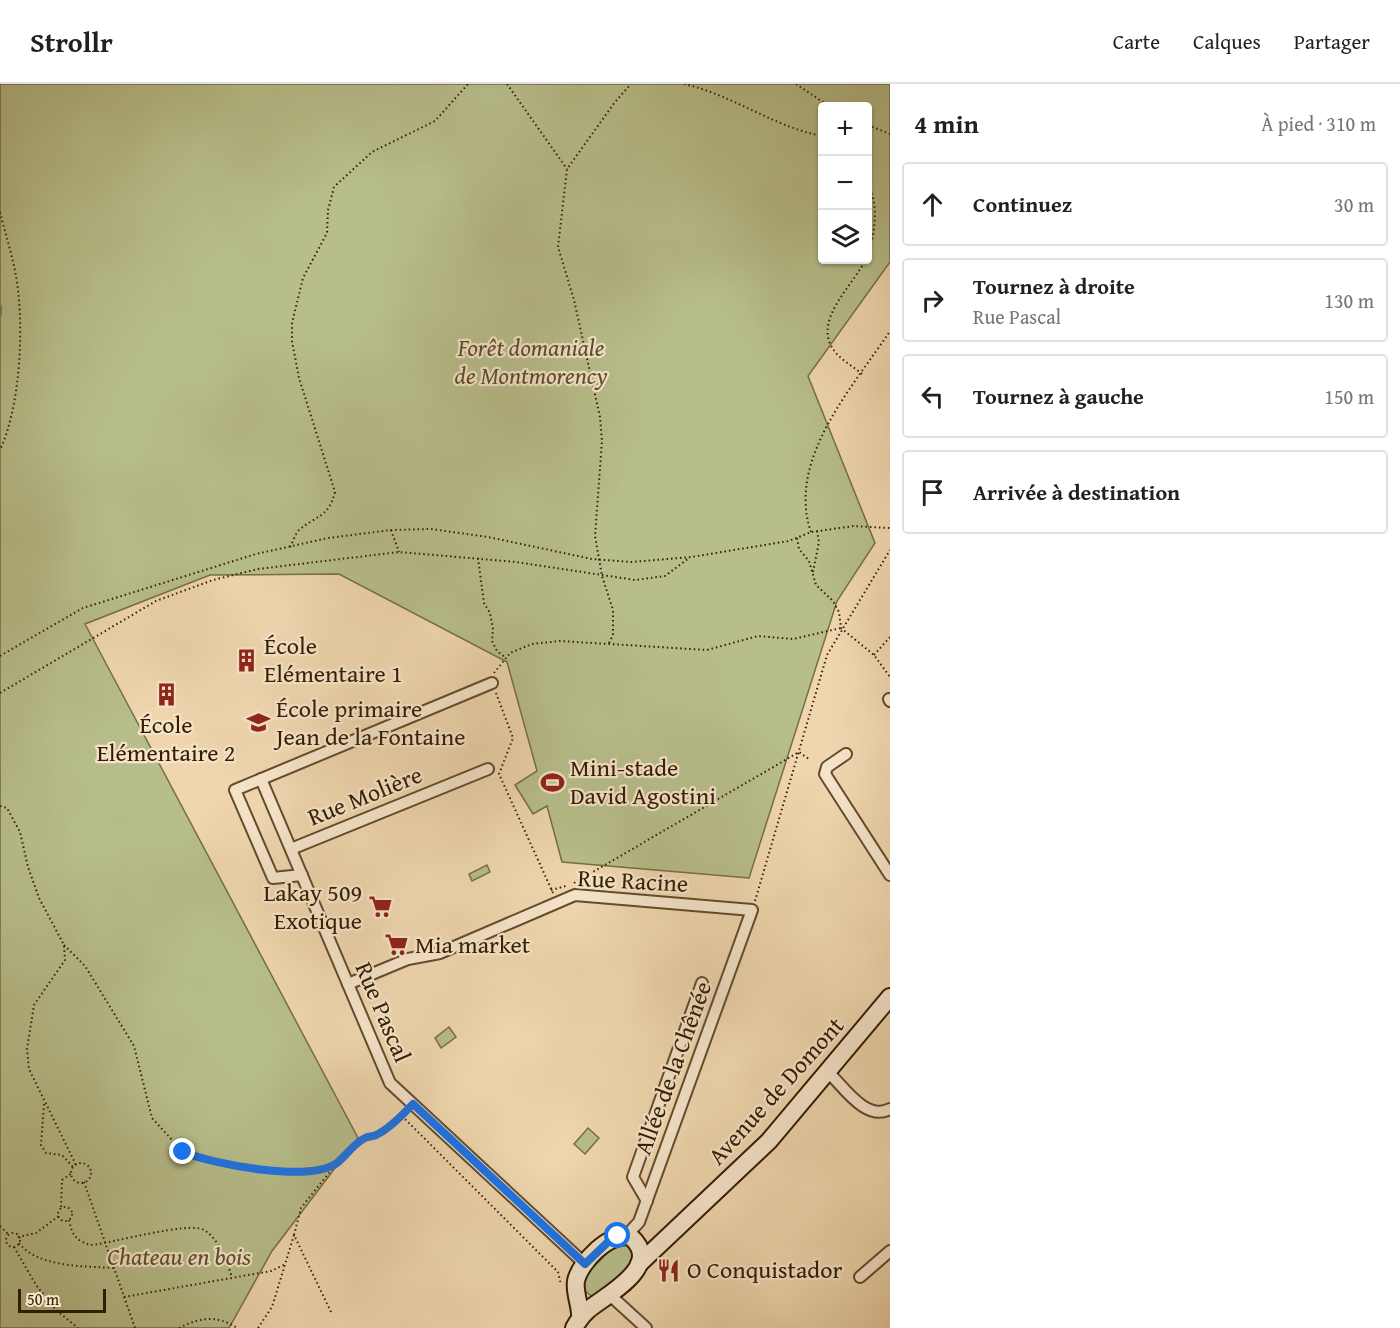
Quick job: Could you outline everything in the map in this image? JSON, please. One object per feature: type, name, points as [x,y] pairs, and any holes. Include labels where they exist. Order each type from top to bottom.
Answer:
[{"type":"main road","name":"Avenue de Domont","points":[[577,1323],[634,1274],[639,1264],[769,1141],[890,997]]},
{"type":"main road","points":[[577,1323],[579,1296],[576,1279],[585,1264],[608,1242],[634,1236],[651,1244],[668,1238]]},
{"type":"main road","points":[[634,1236],[641,1253],[639,1264]]},
{"type":"main road","points":[[579,1296],[587,1303],[604,1300]]},
{"type":"street","points":[[302,875],[273,878],[235,790],[492,683]]},
{"type":"street","points":[[846,753],[827,767],[825,774],[890,875]]},
{"type":"street","name":"Rue Molière","points":[[291,849],[488,769]]},
{"type":"street","name":"Rue Pascal","points":[[261,779],[390,1083],[585,1264]]},
{"type":"street","name":"Rue Racine","points":[[348,984],[408,959],[440,953],[575,895],[752,910]]},
{"type":"street","name":"Allée de la Chênée","points":[[634,1236],[752,910]]},
{"type":"street","points":[[647,1201],[633,1178],[702,983]]},
{"type":"street","points":[[828,1072],[868,1110],[881,1113],[890,1109]]},
{"type":"street","points":[[861,1277],[890,1251]]},
{"type":"street","points":[[604,1300],[646,1328]]},
{"type":"path","points":[[290,547],[297,531],[324,515],[332,505],[335,492],[299,378],[292,341],[292,323],[303,278],[327,234],[328,210],[334,187],[372,152],[435,121],[468,84]]},
{"type":"path","points":[[507,84],[567,169]]},
{"type":"path","points":[[609,643],[613,635],[613,610],[602,576],[595,536],[602,441],[600,417],[574,300],[558,247],[567,169],[615,102],[631,84]]},
{"type":"path","points":[[684,84],[713,91],[778,121],[818,135]]},
{"type":"path","points":[[796,84],[822,102]]},
{"type":"path","points":[[872,127],[890,134]]},
{"type":"path","points":[[872,199],[875,207],[872,236]]},
{"type":"path","points":[[0,212],[15,273],[19,325],[16,381],[6,436],[0,450]]},
{"type":"path","points":[[862,264],[834,309],[828,328],[828,339],[833,351],[862,374]]},
{"type":"path","points":[[811,532],[806,518],[804,491],[820,437],[890,331]]},
{"type":"path","points":[[0,656],[83,608],[147,590],[218,566],[328,538],[391,530],[431,529],[488,537],[599,560],[631,562],[691,557],[798,538],[811,532],[854,526],[890,528]]},
{"type":"path","points":[[391,530],[399,552]]},
{"type":"path","points":[[812,574],[817,557],[817,531]]},
{"type":"path","points":[[798,538],[799,549],[809,561],[812,574],[821,591],[833,601],[839,612],[841,628],[874,655],[890,677]]},
{"type":"path","points":[[752,910],[827,655],[841,628],[890,550]]},
{"type":"path","points":[[0,693],[156,601],[213,580],[258,569],[399,552],[478,558],[635,580],[665,576],[691,557]]},
{"type":"path","points":[[478,558],[484,603],[490,613],[493,629],[492,641],[497,651],[506,658]]},
{"type":"path","points":[[557,903],[499,774],[513,738],[492,683],[495,670],[510,653],[532,644],[560,641],[707,650],[758,636],[793,639],[841,628]]},
{"type":"path","points":[[874,655],[890,637]]},
{"type":"path","points":[[799,752],[809,759]]},
{"type":"path","points":[[551,890],[577,883],[799,752]]},
{"type":"path","points":[[0,806],[7,808],[20,832],[28,867],[39,898],[64,945],[85,966],[134,1046],[152,1118],[183,1152],[206,1161],[296,1172],[316,1170],[337,1163]]},
{"type":"path","points":[[0,1226],[9,1235],[13,1234],[18,1237],[36,1233],[59,1216],[62,1180],[72,1173],[75,1166],[29,1069],[28,1029],[34,1005],[65,960],[64,945]]},
{"type":"path","points":[[45,1103],[41,1145],[46,1153],[62,1155],[75,1166]]},
{"type":"path","points":[[258,1328],[272,1307],[301,1208],[349,1149],[365,1138],[377,1135],[402,1116],[413,1104]]},
{"type":"path","points":[[402,1116],[558,1272],[562,1293]]},
{"type":"path","points":[[72,1173],[76,1181],[84,1182],[90,1178],[90,1168],[85,1164],[75,1166]]},
{"type":"path","points":[[84,1182],[135,1328]]},
{"type":"path","points":[[61,1208],[71,1210],[69,1220],[72,1234],[80,1242],[90,1245],[198,1227],[211,1236],[222,1250],[232,1277]]},
{"type":"path","points":[[59,1216],[62,1220],[69,1220]]},
{"type":"path","points":[[9,1235],[7,1243],[14,1247],[36,1285],[56,1310],[78,1328]]},
{"type":"path","points":[[294,1235],[332,1314]]},
{"type":"path","points":[[18,1237],[19,1243],[36,1255],[55,1262],[114,1268]]},
{"type":"path","points":[[14,1247],[19,1243]]},
{"type":"path","points":[[124,1297],[271,1271],[286,1264]]},
{"type":"path","points":[[179,1328],[200,1319],[223,1319],[237,1328]]},
{"type":"green space","name":"Forêt domaniale de Montmorency","points":[[0,84],[890,84],[890,262],[808,376],[875,543],[837,601],[749,878],[562,862],[547,806],[533,814],[515,785],[537,771],[507,662],[339,574],[210,575],[85,624],[358,1138],[272,1251],[229,1328],[0,1328]]},
{"type":"green space","points":[[487,865],[490,872],[472,881],[469,874]]},
{"type":"green space","points":[[449,1027],[456,1037],[441,1048],[435,1038]]},
{"type":"green space","points":[[588,1128],[599,1138],[585,1154],[574,1144]]},
{"type":"green space","points":[[624,1243],[633,1249],[632,1266],[594,1298],[584,1290],[584,1277],[612,1248]]},
{"type":"waterway","points":[[0,307],[0,314]]},
{"type":"place","name":"École Elémentaire 1","points":[[246,660]]},
{"type":"place","name":"École Elémentaire 2","points":[[166,695]]},
{"type":"place","name":"École primaire Jean de la Fontaine","points":[[258,723]]},
{"type":"place","name":"Mini-stade David Agostini","points":[[552,782]]},
{"type":"place","name":"Lakay 509 Exotique","points":[[380,907]]},
{"type":"place","name":"Mia market","points":[[397,945]]},
{"type":"place","name":"O Conquistador","points":[[669,1270]]},
{"type":"route","points":[[183,1152],[206,1161],[250,1168],[296,1172],[316,1170],[337,1163],[349,1149],[365,1138],[377,1135],[413,1104],[585,1264],[608,1242],[618,1236]]},
{"type":"park label","name":"Chateau en bois","points":[[179,1257]]}]
